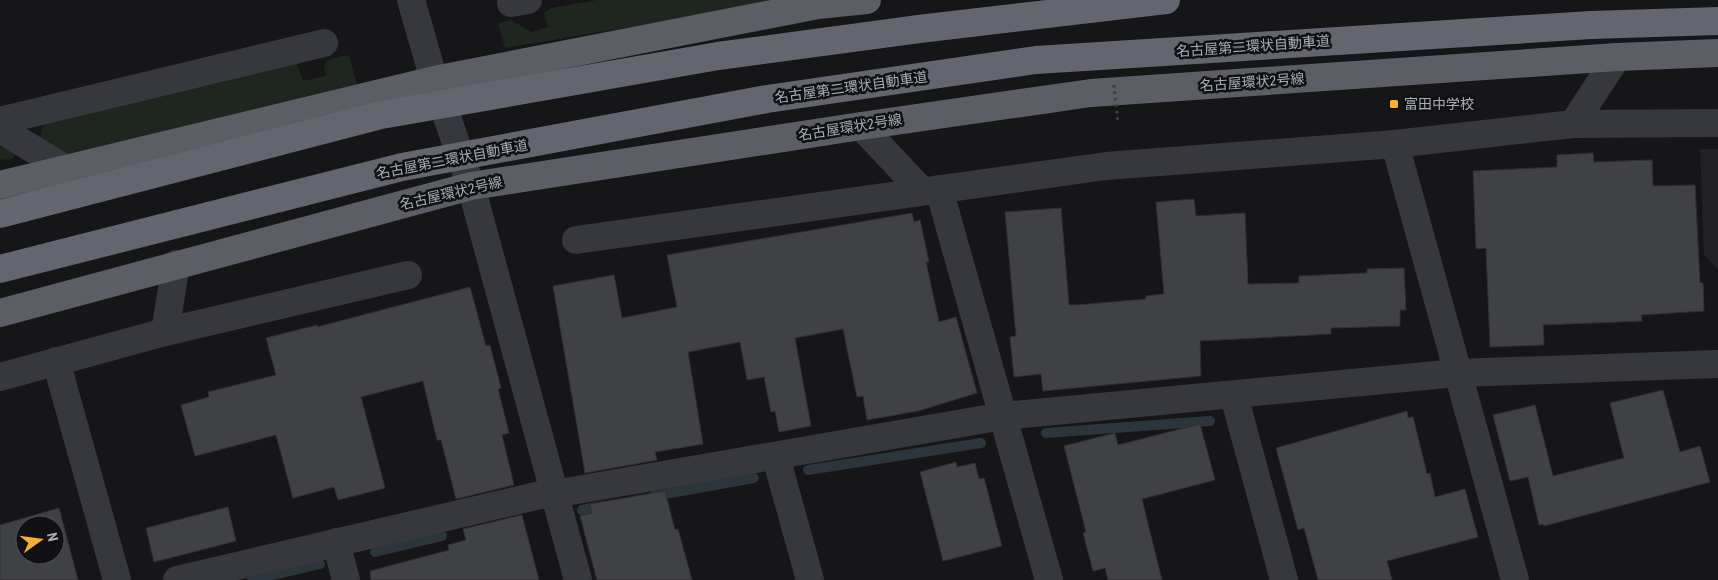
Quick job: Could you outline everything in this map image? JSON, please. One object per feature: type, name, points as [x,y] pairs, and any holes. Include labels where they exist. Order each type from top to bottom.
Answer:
[{"type":"highway","points":[[0,185],[434,80],[820,3],[867,0]]},
{"type":"highway","points":[[0,214],[381,115],[718,56],[1166,0]]},
{"type":"highway","name":"名古屋第二環状自動車道","points":[[0,269],[402,167],[767,99],[1036,60],[1591,25],[1718,20]]},
{"type":"highway","name":"名古屋環状2号線","points":[[0,313],[471,186],[861,126],[1091,92],[1618,57],[1718,53]]},
{"type":"street","points":[[411,0],[434,80],[471,186],[578,580]]},
{"type":"street","points":[[0,121],[324,43]]},
{"type":"street","points":[[1573,124],[1618,57]]},
{"type":"street","points":[[576,240],[930,189],[1106,166],[1395,144],[1573,124],[1718,123]]},
{"type":"street","points":[[861,126],[930,189],[1003,416],[1048,580]]},
{"type":"street","points":[[0,129],[64,168]]},
{"type":"street","points":[[1395,144],[1515,580]]},
{"type":"street","points":[[165,332],[176,264]]},
{"type":"street","points":[[0,377],[165,332],[408,275]]},
{"type":"street","points":[[56,361],[117,580]]},
{"type":"street","points":[[178,580],[554,493],[776,457],[1003,416],[1234,396],[1457,373],[1718,364]]},
{"type":"street","points":[[1234,396],[1284,580]]},
{"type":"street","points":[[776,457],[810,580]]},
{"type":"street","points":[[336,542],[346,580]]},
{"type":"shaded area","points":[[597,0],[789,0],[505,48],[498,23],[511,20],[531,32],[548,27],[544,13],[551,8]]},
{"type":"shaded area","points":[[349,55],[358,89],[73,156],[47,149],[40,140],[42,128],[49,121],[296,61],[303,81],[326,76],[324,67],[329,59]]},
{"type":"shaded area","points":[[0,147],[10,150],[14,156],[12,159],[0,160]]},
{"type":"shaded area","points":[[1700,149],[1718,149],[1718,269],[1704,255]]},
{"type":"building","points":[[1593,153],[1594,162],[1652,160],[1653,186],[1695,185],[1700,283],[1703,283],[1704,311],[1641,315],[1642,321],[1543,325],[1544,345],[1490,347],[1486,248],[1476,249],[1473,171],[1557,167],[1557,155]]},
{"type":"building","points":[[1194,199],[1196,216],[1245,213],[1248,284],[1299,283],[1299,276],[1367,273],[1367,269],[1404,268],[1406,310],[1400,310],[1400,326],[1331,328],[1331,334],[1200,341],[1201,376],[1043,391],[1041,374],[1014,377],[1010,337],[1016,336],[1005,212],[1061,208],[1069,305],[1077,305],[1146,299],[1146,296],[1164,294],[1156,202]]},
{"type":"building","points":[[912,213],[914,222],[920,220],[929,262],[926,262],[939,322],[956,317],[977,393],[918,411],[867,420],[863,396],[857,397],[843,329],[795,338],[811,426],[779,432],[775,411],[771,412],[764,377],[747,380],[740,342],[688,352],[703,444],[655,452],[657,460],[585,473],[553,286],[614,275],[622,318],[677,307],[667,255]]},
{"type":"building","points":[[470,287],[486,346],[490,345],[501,388],[498,389],[509,433],[502,435],[514,485],[456,499],[441,440],[437,440],[423,381],[361,397],[385,488],[338,500],[334,487],[293,498],[276,435],[195,456],[181,405],[209,397],[208,392],[276,375],[266,338],[317,325],[317,327]]},
{"type":"building","points":[[1663,390],[1680,452],[1700,446],[1710,482],[1544,526],[1543,524],[1539,525],[1528,477],[1510,481],[1493,415],[1535,405],[1553,476],[1624,458],[1610,403]]},
{"type":"building","points":[[1407,411],[1408,418],[1413,417],[1427,474],[1430,473],[1435,497],[1465,489],[1478,537],[1387,561],[1392,580],[1318,580],[1304,528],[1298,530],[1276,448]]},
{"type":"building","points":[[1200,424],[1215,480],[1142,499],[1162,580],[1108,580],[1105,568],[1093,571],[1083,533],[1086,532],[1064,446],[1115,433],[1118,445]]},
{"type":"building","points":[[956,462],[957,467],[975,463],[979,479],[984,478],[1002,546],[943,561],[920,472]]},
{"type":"building","points":[[665,491],[675,530],[678,529],[692,580],[597,580],[580,516],[592,513],[590,504]]},
{"type":"building","points":[[228,507],[236,541],[154,562],[146,528]]},
{"type":"building","points":[[59,508],[61,515],[35,515]]},
{"type":"building","points":[[522,515],[539,580],[371,580],[370,571],[449,550],[448,545],[466,540],[463,529]]},
{"type":"building","points":[[15,521],[15,565],[65,565],[65,531],[78,580],[0,580],[0,525]]},
{"type":"waterway","points":[[1046,433],[1210,421]]},
{"type":"waterway","points":[[808,470],[981,443]]},
{"type":"waterway","points":[[654,496],[754,478]]},
{"type":"waterway","points":[[582,510],[603,506]]},
{"type":"waterway","points":[[375,552],[442,536]]},
{"type":"waterway","points":[[252,580],[320,564]]},
{"type":"place","name":"富田中学校","points":[[1394,104]]}]
